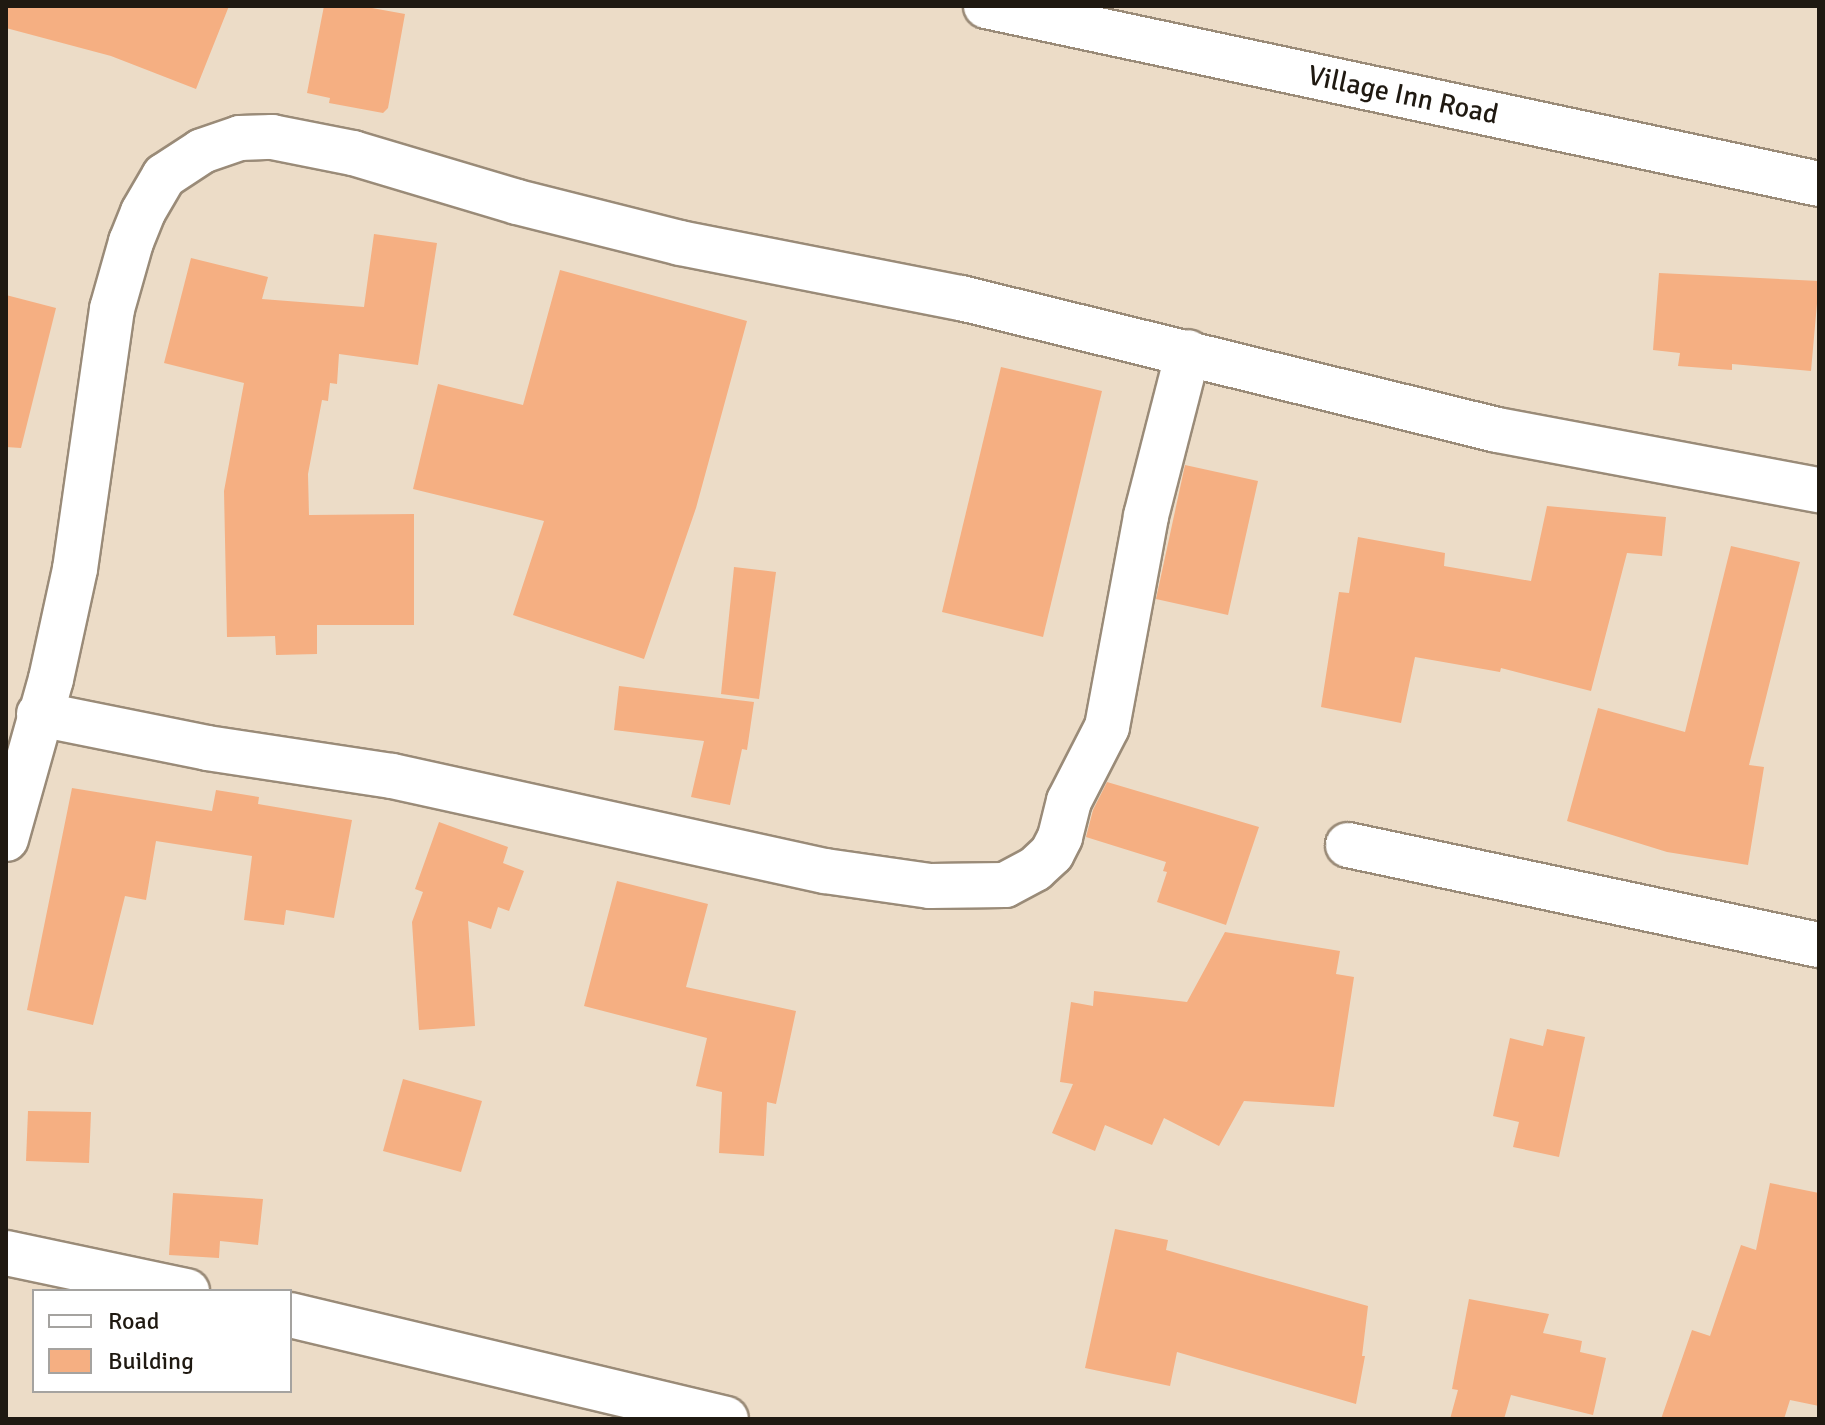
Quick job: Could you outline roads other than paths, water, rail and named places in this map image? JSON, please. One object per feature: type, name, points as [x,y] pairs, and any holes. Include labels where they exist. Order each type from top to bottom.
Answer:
[{"type":"street","name":"Village Inn Road","points":[[986,6],[1819,184]]},
{"type":"street","points":[[6,839],[51,679],[75,569],[112,309],[131,242],[143,212],[164,176],[218,143],[272,137],[311,144],[680,243],[961,298],[1497,430],[1819,490]]},
{"type":"street","points":[[39,714],[207,748],[392,776],[825,871],[930,886],[1005,885],[1035,869],[1052,853],[1060,837],[1069,801],[1107,727],[1146,516],[1188,352]]},
{"type":"street","points":[[1348,845],[1819,945]]},
{"type":"street","points":[[6,1253],[177,1289]]},
{"type":"street","points":[[292,1315],[726,1419]]}]
